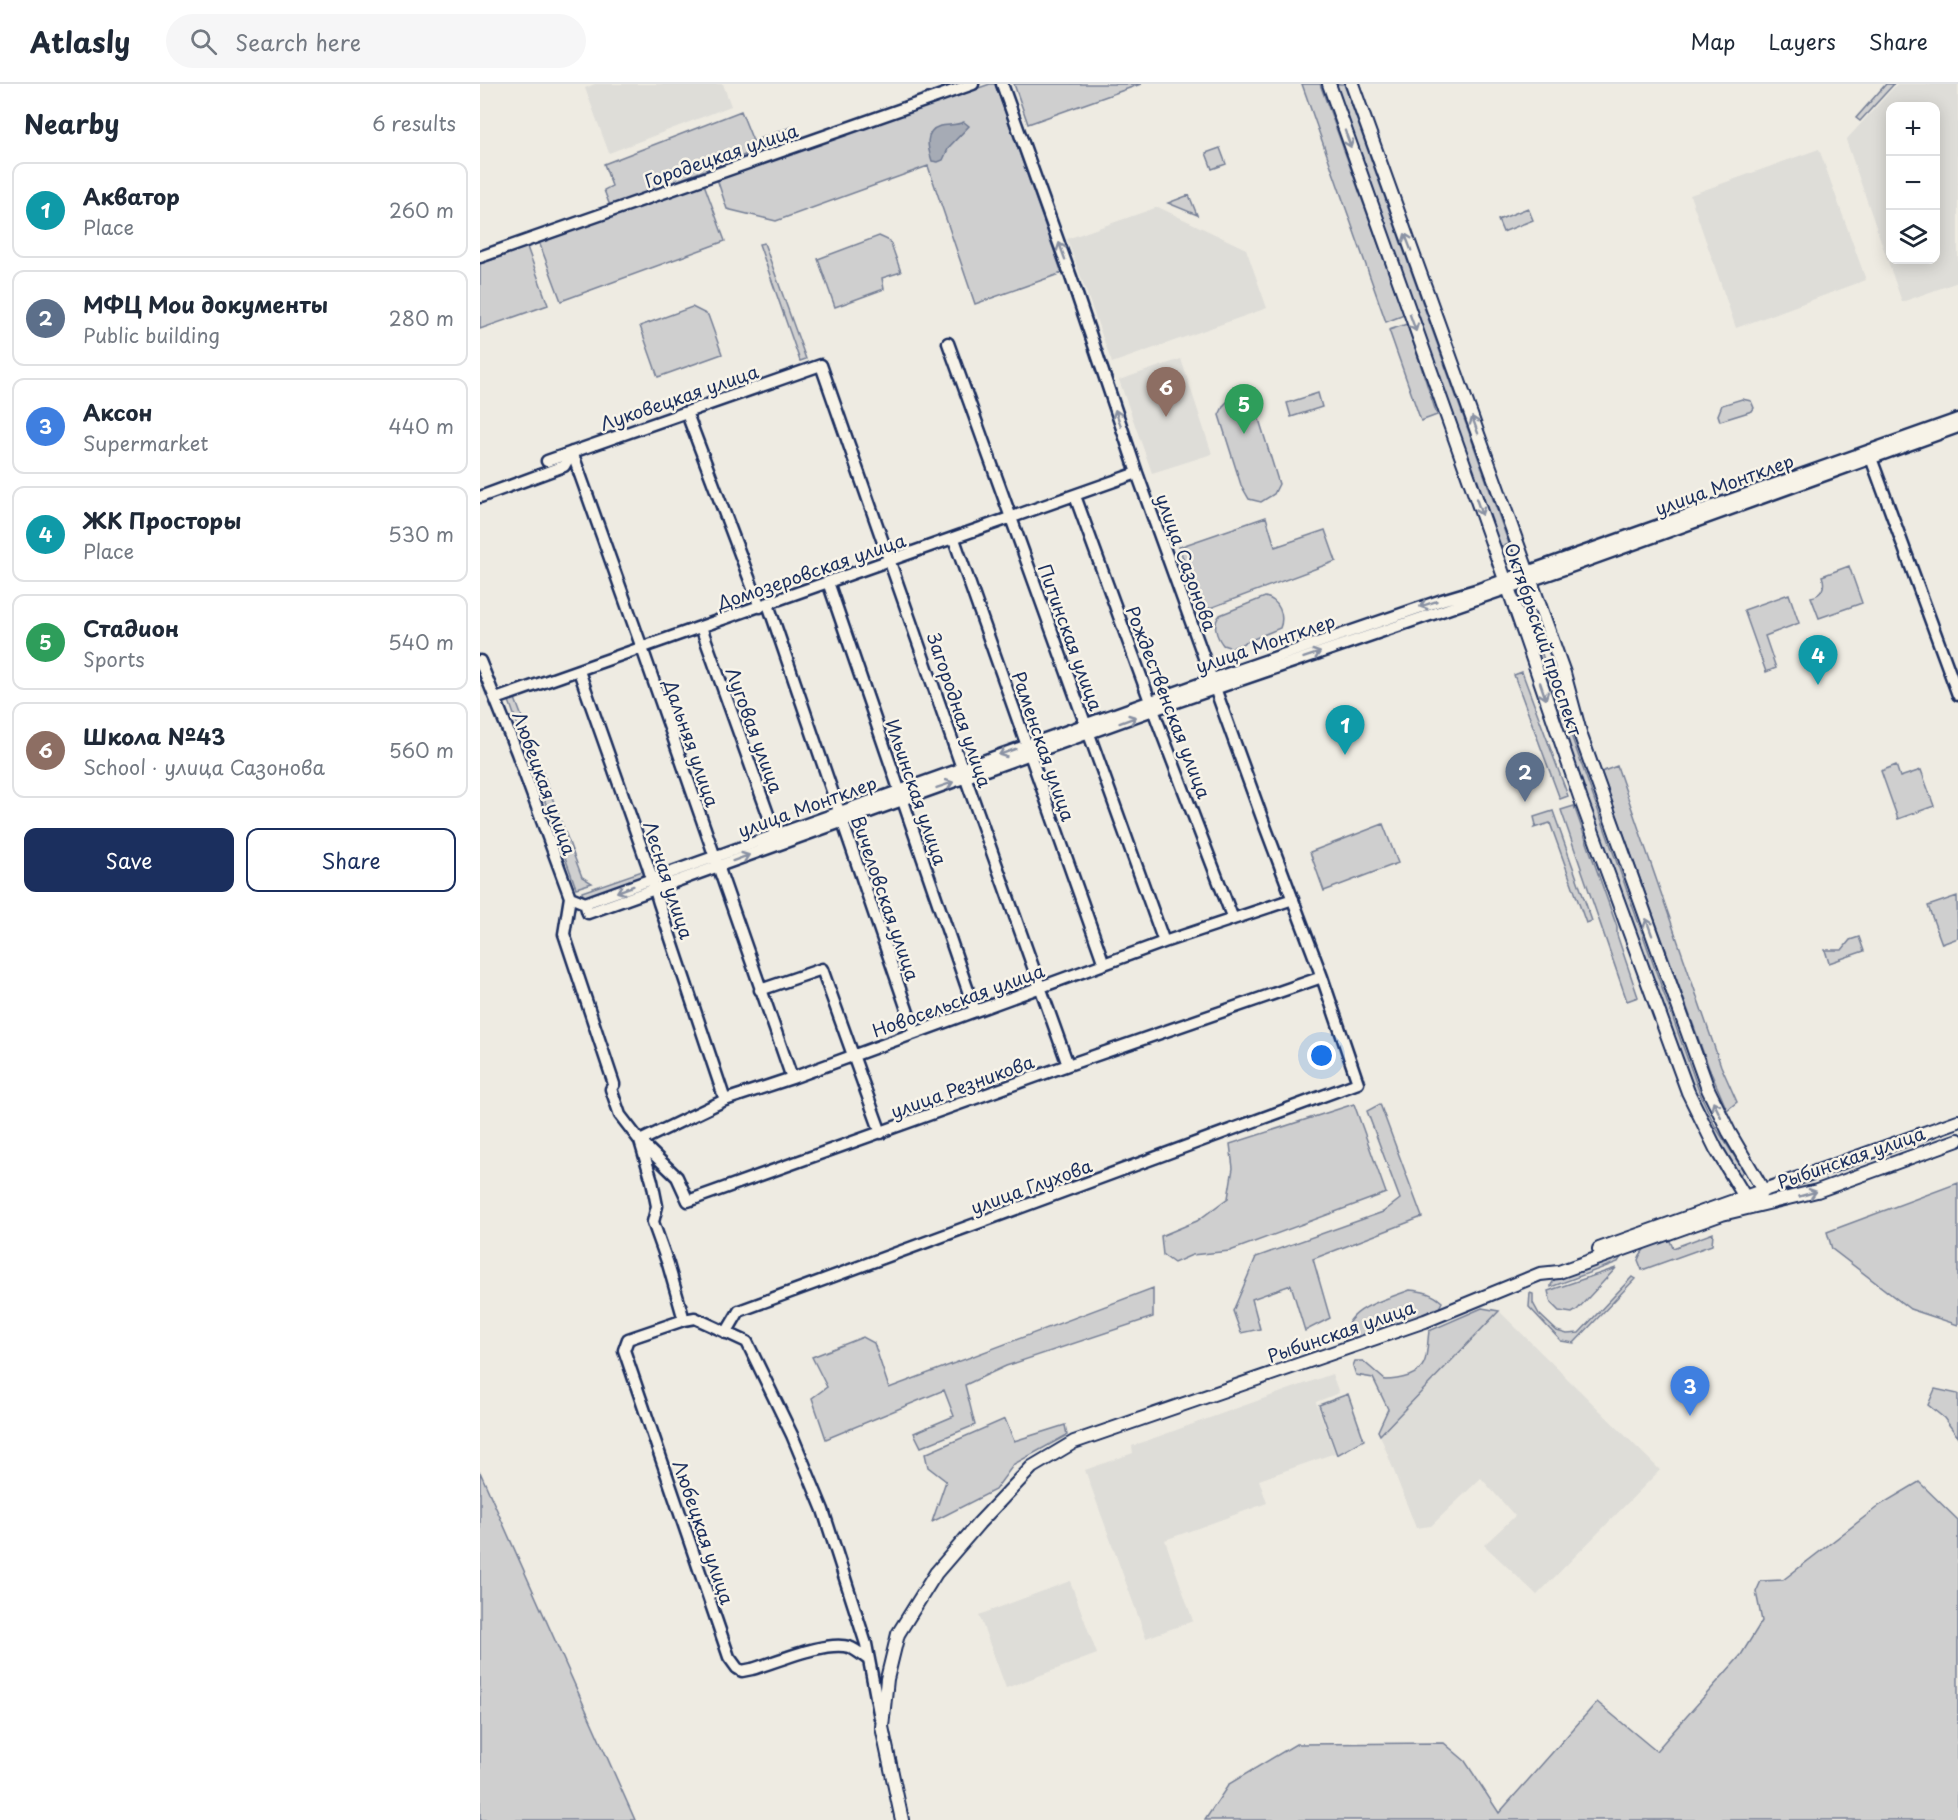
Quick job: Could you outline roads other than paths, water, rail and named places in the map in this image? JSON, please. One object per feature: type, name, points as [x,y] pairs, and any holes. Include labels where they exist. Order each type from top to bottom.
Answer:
[{"type":"main road","name":"Октябрьский проспект","points":[[1329,84],[1581,800],[1688,1092],[1711,1141],[1748,1202]]},
{"type":"main road","name":"Октябрьский проспект","points":[[1352,84],[1564,673],[1581,736],[1708,1089],[1763,1191]]},
{"type":"main road","points":[[1748,1202],[1763,1191],[1958,1121]]},
{"type":"main road","name":"Рыбинская улица","points":[[902,1820],[882,1727],[887,1679],[898,1634],[936,1573],[979,1522],[1032,1467],[1074,1443],[1425,1321],[1540,1274],[1558,1272],[1711,1218],[1748,1202],[1817,1191],[1958,1140]]},
{"type":"street","name":"Городецкая улица","points":[[480,257],[973,84]]},
{"type":"street","name":"улица Сазонова","points":[[1002,84],[1137,473],[1322,977],[1358,1083]]},
{"type":"street","name":"Питинская улица","points":[[948,343],[1164,942]]},
{"type":"street","name":"Луковецкая улица","points":[[547,461],[822,365]]},
{"type":"street","name":"Загородная улица","points":[[822,365],[1068,1065]]},
{"type":"street","name":"Вичеловская улица","points":[[689,418],[764,605],[841,817],[915,1033]]},
{"type":"street","name":"улица Монтклер","points":[[1529,576],[1958,419]]},
{"type":"street","name":"улица Монтклер","points":[[570,897],[586,908],[1214,684],[1360,627],[1479,589],[1506,584],[1958,427]]},
{"type":"street","points":[[480,497],[564,466],[572,452]]},
{"type":"street","name":"Дальняя улица","points":[[572,452],[792,1078]]},
{"type":"street","points":[[1871,458],[1958,695]]},
{"type":"street","name":"Домозеровская улица","points":[[496,699],[1137,473]]},
{"type":"street","name":"Рождественская улица","points":[[1075,496],[1233,919]]},
{"type":"street","name":"Раменская улица","points":[[954,539],[1104,964]]},
{"type":"street","name":"Ильинская улица","points":[[828,582],[975,1011]]},
{"type":"street","name":"Луговая улица","points":[[701,627],[777,840]]},
{"type":"street","name":"Любецкая улица","points":[[480,661],[570,897],[564,934],[614,1084],[611,1089],[620,1115],[640,1141]]},
{"type":"street","name":"Лесная улица","points":[[579,671],[725,1100]]},
{"type":"street","name":"Новосельская улица","points":[[640,1141],[725,1100],[792,1078],[1164,942],[1293,899]]},
{"type":"street","points":[[760,990],[822,969],[881,1133]]},
{"type":"street","name":"улица Резникова","points":[[640,1141],[677,1177],[688,1201],[1322,977]]},
{"type":"street","name":"улица Глухова","points":[[726,1332],[738,1311],[1358,1083]]},
{"type":"street","points":[[640,1141],[657,1206],[654,1222],[690,1319],[747,1342],[792,1435],[823,1510],[866,1644],[882,1727]]},
{"type":"street","name":"Любецкая улица","points":[[690,1319],[628,1339],[624,1350],[729,1657],[742,1671],[826,1646],[852,1648],[869,1660]]},
{"type":"place","name":"Школа №43","points":[[1166,417]]},
{"type":"place","name":"Стадион","points":[[1244,434]]},
{"type":"place","name":"ЖК Просторы","points":[[1818,685]]},
{"type":"place","name":"Акватор","points":[[1345,755]]},
{"type":"place","name":"МФЦ Мои документы","points":[[1525,802]]},
{"type":"place","name":"Аксон","points":[[1690,1416]]}]
